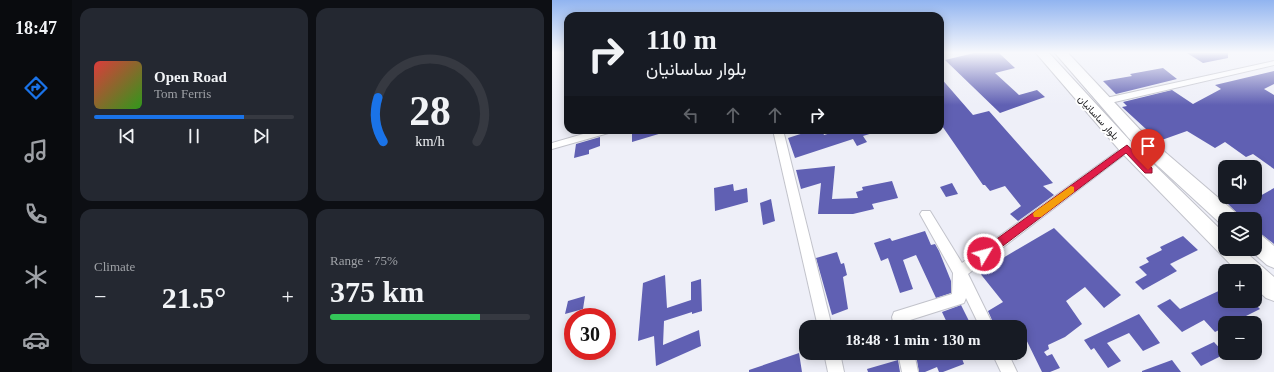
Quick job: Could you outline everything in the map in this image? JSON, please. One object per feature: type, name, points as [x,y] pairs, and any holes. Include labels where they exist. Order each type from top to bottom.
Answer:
[{"type":"highway","name":"بلوار ساسانیان","points":[[1059,70],[1133,144],[1218,239]]},
{"type":"highway","name":"بلوار ساسانیان","points":[[1077,70],[1106,101],[1133,144],[1220,212]]},
{"type":"highway","points":[[1262,248],[1274,259]]},
{"type":"highway","name":"بلوار ساسانیان","points":[[1235,256],[1244,264]]},
{"type":"highway","points":[[1262,280],[1274,291]]},
{"type":"street","points":[[1106,101],[1241,70]]},
{"type":"street","points":[[552,146],[595,134]]},
{"type":"street","points":[[779,134],[823,320]]},
{"type":"street","points":[[960,272],[1133,144]]},
{"type":"street","points":[[926,214],[960,272],[984,320]]},
{"type":"street","points":[[899,320],[899,318],[959,298],[960,272]]},
{"type":"street","points":[[833,360],[836,372]]},
{"type":"street","points":[[907,360],[910,372]]},
{"type":"street","points":[[1003,360],[1009,372]]},
{"type":"building","points":[[956,70],[1006,70],[995,73],[1019,95],[1037,90],[1045,97],[1000,113]]},
{"type":"building","points":[[1150,70],[1166,70],[1177,79],[1116,94],[1103,81],[1132,76],[1130,74]]},
{"type":"building","points":[[1274,71],[1274,84],[1264,89],[1274,95],[1274,169],[1253,154],[1246,157],[1225,142],[1215,148],[1187,131],[1159,141],[1122,107],[1127,106],[1123,102],[1172,90],[1193,104],[1221,89],[1215,85]]},
{"type":"building","points":[[944,82],[973,115],[989,111],[1053,183],[1043,186],[1054,195],[1018,221],[1010,214],[1021,206],[1005,186],[990,191],[985,185],[983,185],[944,129]]},
{"type":"building","points":[[632,134],[659,134],[632,142]]},
{"type":"building","points":[[800,134],[870,134],[863,136],[867,142],[857,146],[853,139],[795,158],[788,138]]},
{"type":"building","points":[[600,137],[600,146],[589,150],[589,154],[574,158],[576,144]]},
{"type":"building","points":[[835,166],[832,199],[858,198],[856,192],[863,190],[862,187],[892,181],[898,198],[872,204],[874,209],[853,214],[818,214],[821,183],[801,189],[796,170]]},
{"type":"building","points":[[952,183],[958,194],[946,197],[940,187]]},
{"type":"building","points":[[733,184],[734,191],[747,188],[748,202],[715,211],[714,188]]},
{"type":"building","points":[[1274,188],[1274,244],[1262,235],[1262,212],[1236,212],[1228,204],[1262,204],[1262,195]]},
{"type":"building","points":[[771,199],[775,221],[763,225],[760,203]]},
{"type":"building","points":[[1054,228],[1121,295],[1104,308],[1085,287],[1066,301],[1082,324],[1065,337],[1048,345],[1049,349],[1044,352],[1047,356],[1052,354],[1060,368],[1050,372],[1042,372],[1027,341],[1027,320],[992,320],[988,311],[1003,302],[979,272]]},
{"type":"building","points":[[925,231],[931,245],[935,244],[939,251],[951,281],[951,293],[936,298],[916,255],[903,260],[913,289],[900,293],[888,258],[881,261],[874,243],[890,238],[892,241]]},
{"type":"building","points":[[1183,236],[1198,250],[1170,264],[1177,271],[1143,290],[1135,282],[1147,275],[1139,267],[1149,262],[1146,258],[1162,250],[1160,247]]},
{"type":"building","points":[[837,252],[841,264],[844,263],[847,275],[843,277],[848,309],[832,315],[816,258]]},
{"type":"building","points":[[665,275],[667,308],[691,300],[691,282],[701,279],[702,311],[692,314],[692,312],[664,321],[663,345],[699,330],[701,346],[656,366],[654,336],[638,341],[643,283]]},
{"type":"building","points":[[1218,291],[1218,308],[1260,309],[1246,316],[1218,316],[1218,330],[1215,332],[1204,320],[1182,332],[1157,306],[1170,299],[1180,309]]},
{"type":"building","points":[[585,296],[583,308],[566,308],[568,301]]},
{"type":"building","points":[[961,305],[968,320],[946,320],[942,312]]},
{"type":"building","points":[[1139,314],[1160,343],[1143,351],[1129,333],[1107,343],[1121,361],[1108,368],[1094,348],[1091,350],[1084,340]]},
{"type":"building","points":[[1214,342],[1218,346],[1218,358],[1201,366],[1191,353]]},
{"type":"building","points":[[799,353],[802,372],[749,372],[749,370]]},
{"type":"building","points":[[898,360],[900,372],[868,372],[867,369]]},
{"type":"building","points":[[917,360],[963,360],[964,364],[943,372],[939,372],[937,367],[925,372],[919,372]]},
{"type":"building","points":[[1172,360],[1181,372],[1142,372],[1142,371]]},
{"type":"slow traffic","points":[[1037,214],[1071,189]]},
{"type":"route","points":[[984,254],[1127,148],[1148,170]]}]
